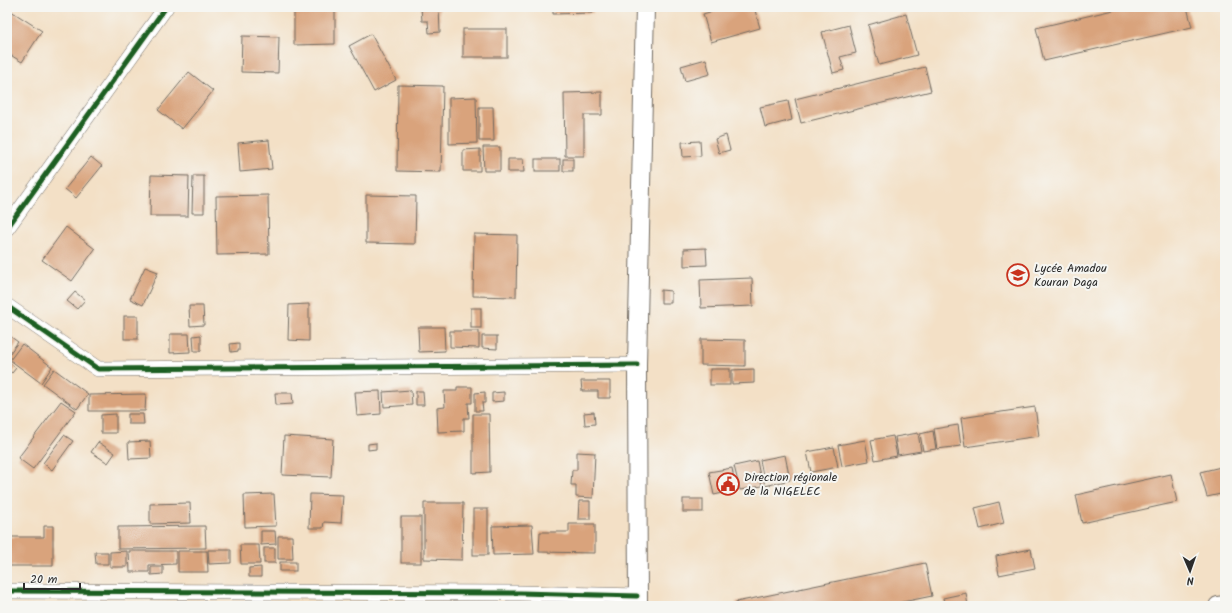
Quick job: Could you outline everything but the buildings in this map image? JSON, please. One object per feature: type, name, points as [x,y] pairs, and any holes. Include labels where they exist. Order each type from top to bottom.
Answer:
[{"type":"street","points":[[7,228],[166,7]]},
{"type":"street","points":[[7,591],[520,593],[637,601],[637,366],[645,7]]},
{"type":"street","points":[[7,306],[98,369],[637,366]]},
{"type":"street","points":[[1218,606],[1225,604]]},
{"type":"cycle path","points":[[7,228],[166,7]]},
{"type":"cycle path","points":[[7,306],[98,369],[637,365]]},
{"type":"cycle path","points":[[7,591],[520,593],[637,596]]},
{"type":"place","name":"Lycée Amadou Kouran Daga","points":[[1018,275]]},
{"type":"place","name":"Direction régionale de la NIGELEC","points":[[728,484]]}]
